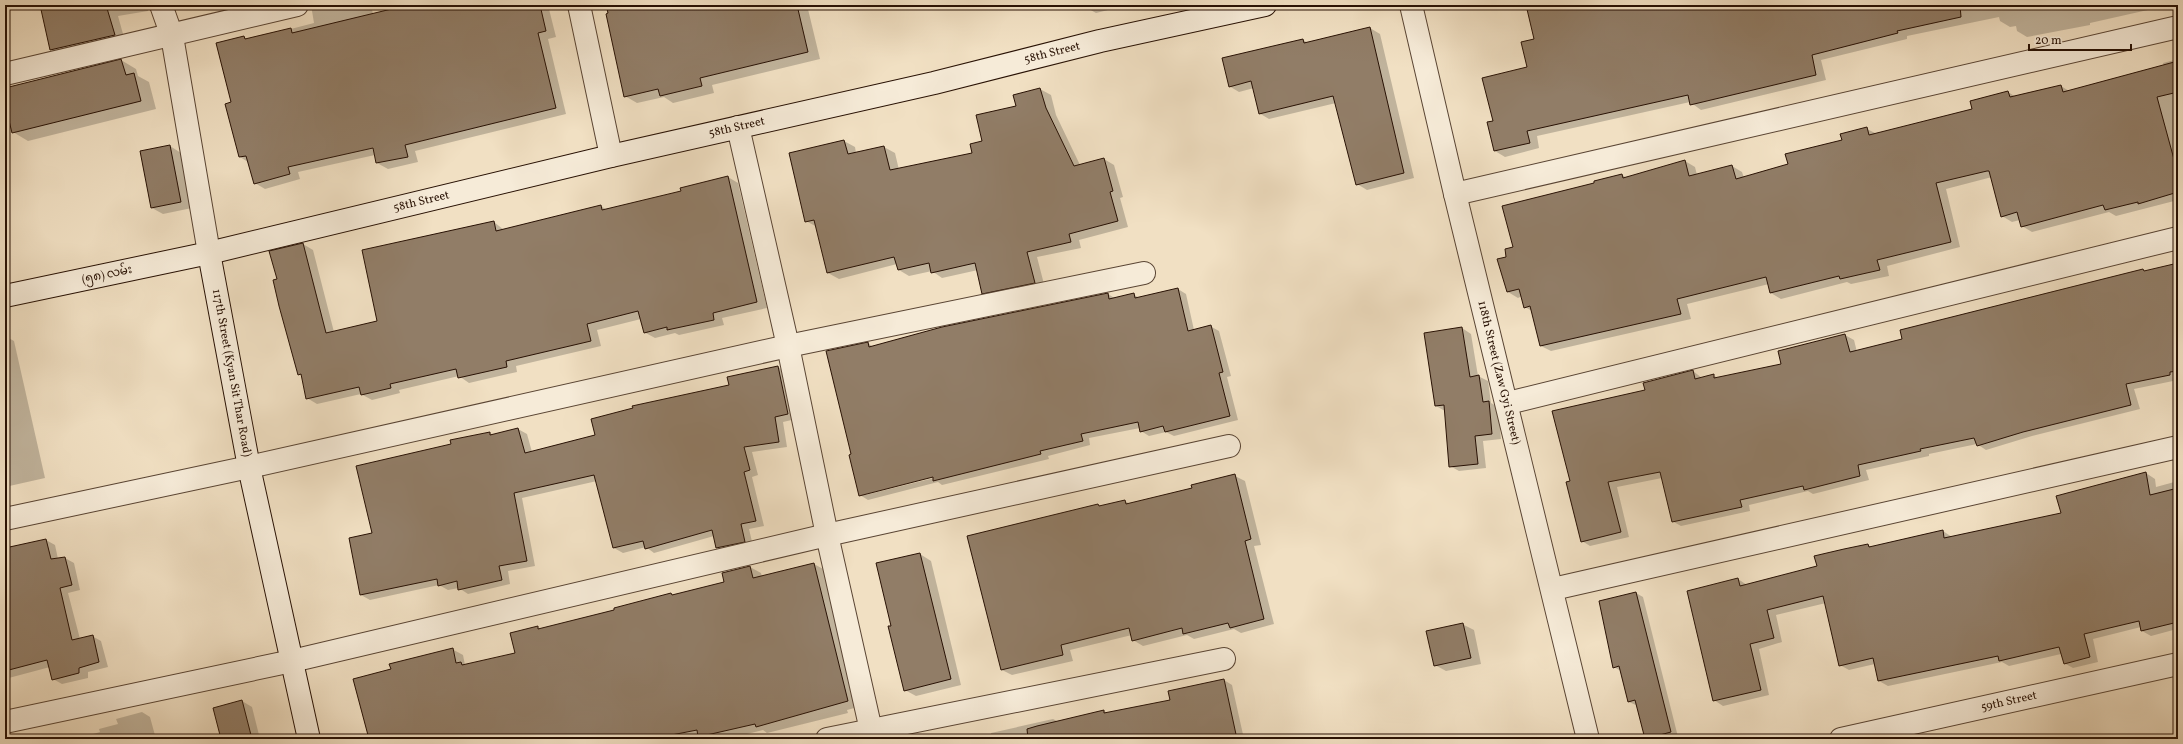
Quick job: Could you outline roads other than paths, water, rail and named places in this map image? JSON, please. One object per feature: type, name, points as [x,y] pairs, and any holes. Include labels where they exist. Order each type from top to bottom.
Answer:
[{"type":"street","name":"117th Street (Kyan Sit Thar Road)","points":[[162,5],[172,36],[209,253],[249,467],[309,739]]},
{"type":"street","points":[[5,74],[172,36],[297,5]]},
{"type":"street","points":[[579,5],[611,156]]},
{"type":"street","name":"58th Street","points":[[209,253],[611,156],[981,72],[1100,41],[1265,5]]},
{"type":"street","name":"118th Street (Zaw Gyi Street)","points":[[1411,5],[1455,194],[1508,403],[1588,739]]},
{"type":"street","points":[[1455,194],[2178,27]]},
{"type":"street","points":[[738,127],[788,346],[827,535],[872,734]]},
{"type":"street","points":[[1508,403],[2178,238]]},
{"type":"street","name":"(၅၈) လမ်း","points":[[5,296],[209,253]]},
{"type":"street","points":[[5,519],[249,467],[788,346],[1144,273]]},
{"type":"street","points":[[5,722],[292,661],[827,535],[1229,446]]},
{"type":"street","points":[[1553,589],[2178,447]]},
{"type":"street","points":[[827,739],[872,734],[1224,659]]},
{"type":"street","name":"59th Street","points":[[1841,739],[2178,664]]}]
